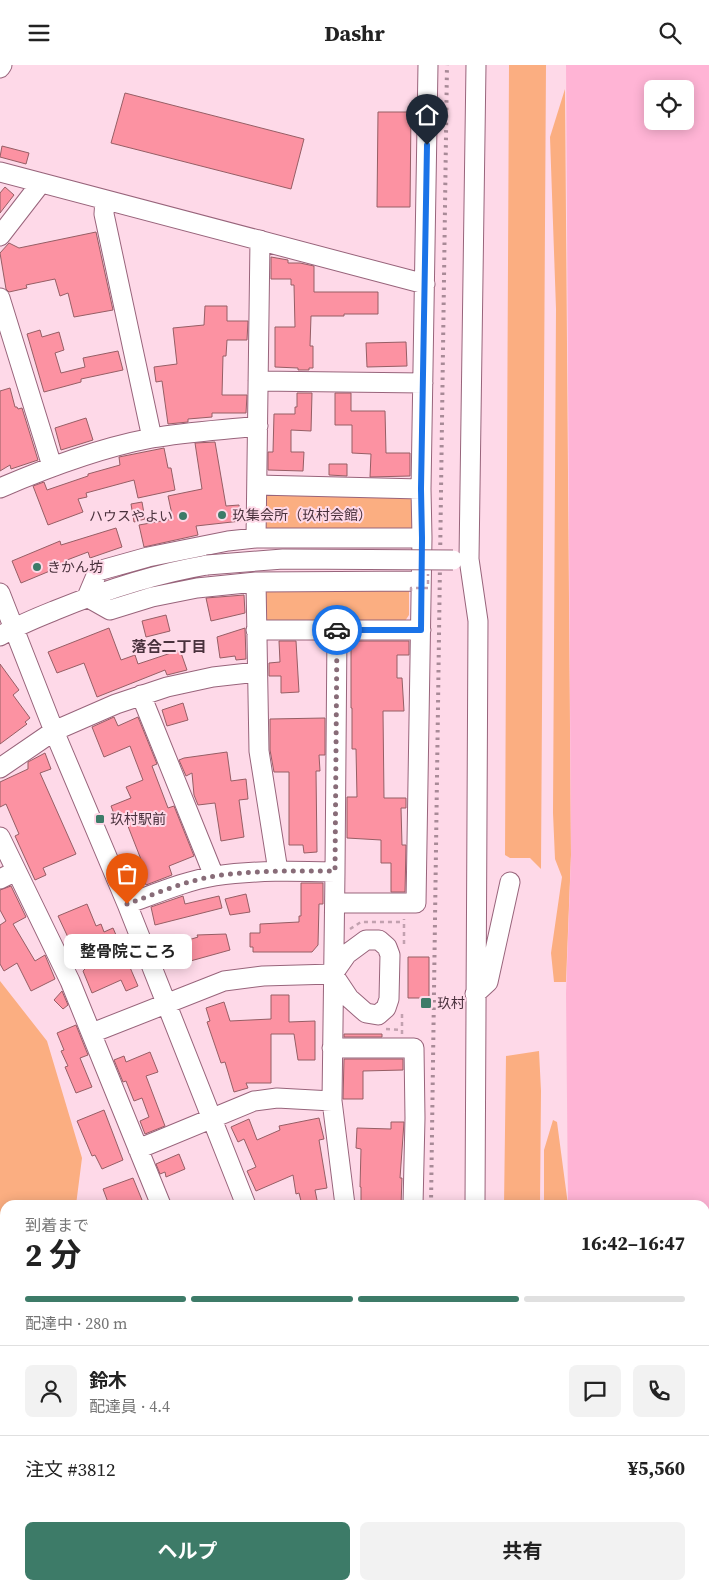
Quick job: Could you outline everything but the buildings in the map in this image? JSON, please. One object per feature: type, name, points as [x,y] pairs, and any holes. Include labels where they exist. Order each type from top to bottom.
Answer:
[{"type":"street","points":[[335,903],[416,903],[428,65]]},
{"type":"street","points":[[474,1200],[478,621],[461,559],[476,65]]},
{"type":"street","points":[[0,172],[425,284]]},
{"type":"street","points":[[0,236],[41,183]]},
{"type":"street","points":[[105,200],[104,213],[152,438]]},
{"type":"street","points":[[256,538],[260,240]]},
{"type":"street","points":[[0,298],[52,466]]},
{"type":"street","points":[[258,381],[423,383]]},
{"type":"street","points":[[0,488],[52,466],[101,450],[152,438],[258,426]]},
{"type":"street","points":[[257,485],[421,489]]},
{"type":"street","points":[[87,597],[98,571],[157,555],[228,541],[256,538],[422,538]]},
{"type":"street","points":[[7,632],[87,597],[177,570],[207,565],[283,559],[461,559]]},
{"type":"street","points":[[87,597],[110,610],[152,597],[196,587],[256,582],[420,582]]},
{"type":"street","points":[[256,582],[259,751],[278,871]]},
{"type":"street","points":[[0,593],[7,632],[54,731],[127,904],[244,1200]]},
{"type":"street","points":[[256,630],[421,630]]},
{"type":"street","points":[[337,630],[332,1101],[344,1200]]},
{"type":"street","points":[[0,768],[54,731],[116,704],[167,687],[213,677],[257,672]]},
{"type":"street","points":[[141,695],[214,876]]},
{"type":"street","points":[[0,837],[8,875],[70,981],[159,1200]]},
{"type":"street","points":[[127,904],[174,887],[214,876],[278,871],[335,871]]},
{"type":"street","points":[[476,994],[488,982],[510,882]]},
{"type":"street","points":[[92,1033],[224,981],[263,975],[333,974]]},
{"type":"street","points":[[332,1048],[414,1048],[413,1200]]},
{"type":"street","points":[[138,1149],[254,1101],[277,1098],[332,1101]]},
{"type":"path","points":[[420,582],[428,588],[411,588],[420,582]]},
{"type":"shaded area","points":[[509,65],[546,65],[541,869],[530,858],[510,858],[505,855]]},
{"type":"shaded area","points":[[566,65],[709,65],[709,1200],[568,1200],[566,993],[571,855]]},
{"type":"shaded area","points":[[565,89],[571,855],[566,982],[554,982],[551,953],[562,877],[555,859],[553,813],[556,309],[550,137]]},
{"type":"shaded area","points":[[269,494],[409,496],[412,500],[412,531],[263,531],[265,497]]},
{"type":"shaded area","points":[[409,586],[409,615],[403,624],[269,623],[264,618],[266,589]]},
{"type":"shaded area","points":[[0,981],[47,1041],[82,1158],[77,1200],[0,1200]]},
{"type":"shaded area","points":[[539,1051],[541,1091],[540,1200],[504,1200],[506,1056]]},
{"type":"shaded area","points":[[553,1120],[557,1122],[567,1200],[544,1200],[544,1150]]},
{"type":"railway","points":[[431,1200],[447,65]]},
{"type":"way so far","points":[[127,904],[174,887],[214,876],[278,871],[335,871],[337,630]]},
{"type":"place","name":"玖集会所（玖村会館）","points":[[222,515]]},
{"type":"place","name":"ハウスやよい","points":[[183,516]]},
{"type":"place","name":"きかん坊","points":[[37,567]]},
{"type":"place","name":"玖村駅前","points":[[100,819]]},
{"type":"place","name":"整骨院こころ","points":[[127,904]]},
{"type":"place","name":"玖村","points":[[426,1003]]},
{"type":"district","name":"落合二丁目","points":[[169,646]]},
{"type":"route","points":[[337,630],[421,630],[421,489],[427,145]]}]
